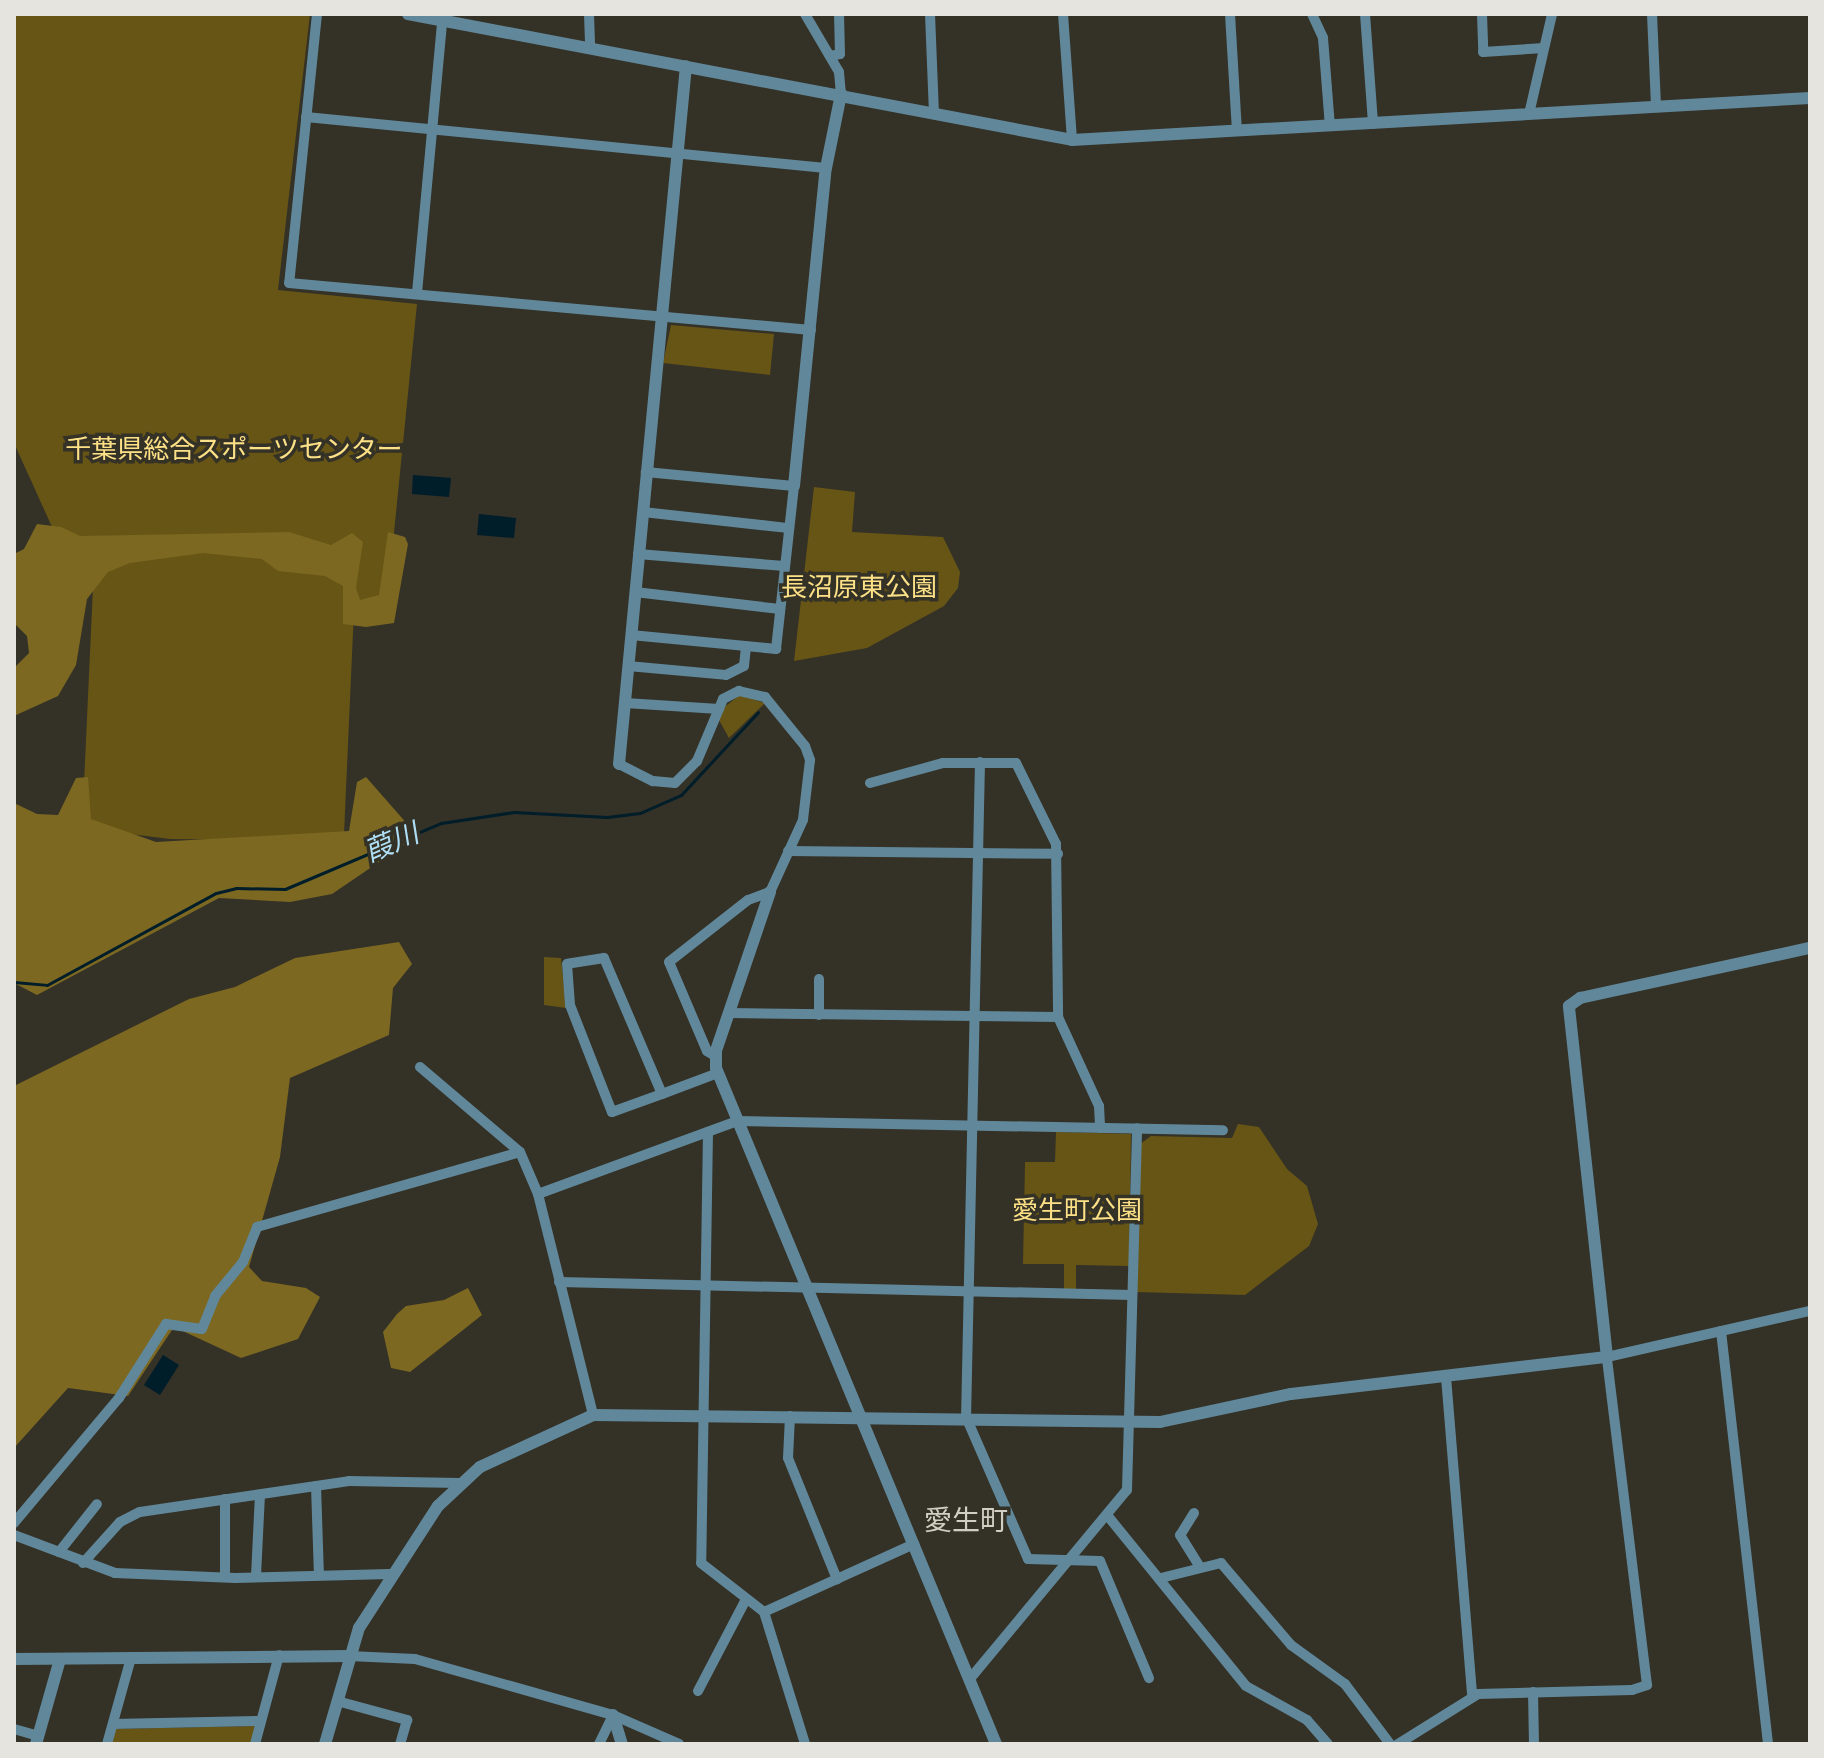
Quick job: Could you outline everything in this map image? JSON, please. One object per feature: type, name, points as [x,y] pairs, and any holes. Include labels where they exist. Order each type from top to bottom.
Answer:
[{"type":"street","points":[[317,14],[289,283],[811,330]]},
{"type":"street","points":[[589,14],[590,49]]},
{"type":"street","points":[[631,635],[776,649],[826,168],[841,94],[830,56],[805,14]]},
{"type":"street","points":[[830,56],[840,54],[839,14]]},
{"type":"street","points":[[930,14],[934,112]]},
{"type":"street","points":[[1063,14],[1072,140]]},
{"type":"street","points":[[1230,14],[1237,131]]},
{"type":"street","points":[[1312,14],[1323,38],[1330,126]]},
{"type":"street","points":[[1365,14],[1373,124]]},
{"type":"street","points":[[1482,14],[1483,52],[1544,48]]},
{"type":"street","points":[[1529,114],[1552,14]]},
{"type":"street","points":[[1652,14],[1656,107]]},
{"type":"street","points":[[416,15],[1072,140],[1810,98]]},
{"type":"street","points":[[417,293],[442,21]]},
{"type":"street","points":[[686,66],[619,764],[653,781],[675,783],[697,761],[723,699],[739,691],[755,691],[805,746],[810,775],[803,820],[770,892],[715,1056],[718,1073],[996,1744]]},
{"type":"street","points":[[306,117],[679,156],[826,168]]},
{"type":"street","points":[[646,472],[794,486]]},
{"type":"street","points":[[643,512],[789,528]]},
{"type":"street","points":[[638,554],[785,566]]},
{"type":"street","points":[[635,592],[780,609]]},
{"type":"street","points":[[628,666],[726,675],[744,666],[746,646]]},
{"type":"street","points":[[625,703],[719,709]]},
{"type":"street","points":[[980,762],[966,1417],[1028,1559],[1100,1561],[1149,1678]]},
{"type":"street","points":[[870,783],[943,763],[1016,763],[1058,854],[1058,1017],[1099,1106],[1100,1128]]},
{"type":"street","points":[[788,851],[1058,854]]},
{"type":"street","points":[[715,1056],[707,1051],[669,962],[748,900],[770,892]]},
{"type":"street","points":[[1398,1744],[1472,1696],[1632,1690],[1647,1685],[1569,1006],[1580,998],[1810,948]]},
{"type":"street","points":[[662,1094],[604,958],[567,964],[570,1005],[612,1112],[662,1094],[718,1073]]},
{"type":"street","points":[[819,979],[819,1015]]},
{"type":"street","points":[[730,1013],[1058,1017]]},
{"type":"street","points":[[420,1067],[520,1152],[538,1194],[593,1415]]},
{"type":"street","points":[[538,1194],[738,1121],[1223,1130]]},
{"type":"street","points":[[969,1680],[1127,1490],[1137,1128]]},
{"type":"street","points":[[708,1132],[701,1563],[745,1601],[764,1612],[805,1744]]},
{"type":"street","points":[[14,1523],[119,1398],[166,1324],[202,1329],[215,1296],[243,1262],[257,1227],[520,1152]]},
{"type":"street","points":[[559,1282],[1132,1295]]},
{"type":"street","points":[[325,1744],[349,1656],[390,1574],[459,1483],[493,1460],[593,1415],[966,1417],[1129,1422],[1189,1419],[1291,1394],[1607,1357],[1810,1311]]},
{"type":"street","points":[[1721,1331],[1768,1744]]},
{"type":"street","points":[[1446,1377],[1472,1696]]},
{"type":"street","points":[[790,1416],[788,1458],[837,1579]]},
{"type":"street","points":[[83,1563],[120,1522],[140,1512],[384,1479],[459,1483]]},
{"type":"street","points":[[316,1486],[319,1575]]},
{"type":"street","points":[[255,1496],[256,1576]]},
{"type":"street","points":[[225,1499],[225,1577]]},
{"type":"street","points":[[59,1552],[97,1504]]},
{"type":"street","points":[[1194,1513],[1180,1535],[1199,1566]]},
{"type":"street","points":[[1107,1515],[1246,1686],[1307,1720],[1328,1744]]},
{"type":"street","points":[[14,1535],[115,1573],[225,1577],[390,1574]]},
{"type":"street","points":[[764,1612],[914,1544]]},
{"type":"street","points":[[1161,1578],[1199,1566],[1221,1563],[1291,1645],[1345,1684],[1390,1744]]},
{"type":"street","points":[[698,1691],[745,1601]]},
{"type":"street","points":[[255,1744],[279,1655]]},
{"type":"street","points":[[14,1659],[279,1655],[415,1659],[613,1715],[679,1744]]},
{"type":"street","points":[[107,1744],[131,1658]]},
{"type":"street","points":[[14,1729],[37,1740],[60,1659]]},
{"type":"street","points":[[1533,1692],[1534,1744]]},
{"type":"street","points":[[337,1701],[407,1720],[400,1744]]},
{"type":"street","points":[[599,1744],[613,1715]]},
{"type":"street","points":[[613,1715],[622,1744]]},
{"type":"street","points":[[113,1724],[261,1721]]},
{"type":"green space","name":"千葉県総合スポーツセンター","points":[[14,14],[310,14],[278,290],[417,304],[386,612],[354,610],[344,834],[333,841],[170,839],[82,828],[95,543],[57,538],[14,443]]},
{"type":"green space","points":[[671,325],[774,334],[770,375],[663,363]]},
{"type":"green space","name":"長沼原東公園","points":[[814,487],[855,492],[852,532],[943,537],[960,572],[958,588],[944,606],[867,648],[794,661]]},
{"type":"green space","points":[[740,695],[765,703],[729,738],[719,720],[723,708]]},
{"type":"green space","points":[[544,957],[561,958],[566,1008],[544,1005]]},
{"type":"green space","points":[[1238,1124],[1259,1127],[1287,1169],[1307,1186],[1318,1224],[1309,1246],[1245,1295],[1135,1292],[1140,1144],[1151,1136],[1232,1138]]},
{"type":"green space","name":"愛生町公園","points":[[1056,1132],[1131,1134],[1129,1266],[1076,1265],[1076,1291],[1064,1291],[1064,1264],[1023,1264],[1025,1162],[1055,1162]]},
{"type":"green space","points":[[256,1726],[251,1744],[110,1744],[116,1729]]},
{"type":"shaded area","points":[[37,524],[61,527],[80,536],[289,532],[331,545],[352,533],[363,542],[356,588],[360,600],[379,595],[388,532],[405,537],[408,544],[394,623],[366,627],[343,624],[343,586],[325,576],[278,571],[262,559],[203,553],[130,563],[108,572],[87,599],[76,665],[58,696],[14,716],[14,668],[29,653],[27,636],[14,623],[14,554],[24,549]]},
{"type":"shaded area","points":[[88,777],[91,819],[156,842],[349,831],[357,782],[366,777],[409,826],[407,843],[332,894],[290,902],[219,898],[37,995],[14,983],[14,803],[37,814],[58,815],[76,778]]},
{"type":"shaded area","points":[[399,942],[412,964],[393,988],[389,1035],[290,1078],[280,1157],[249,1267],[262,1281],[306,1288],[320,1297],[298,1339],[241,1358],[174,1327],[128,1396],[68,1388],[14,1448],[14,1086],[189,999],[235,987],[295,958]]},
{"type":"shaded area","points":[[468,1288],[482,1315],[410,1372],[391,1368],[383,1332],[397,1314],[406,1306],[444,1300]]},
{"type":"water","points":[[413,475],[451,478],[449,497],[412,494]]},
{"type":"water","points":[[479,514],[516,518],[514,538],[477,535]]},
{"type":"water","points":[[163,1355],[179,1365],[160,1395],[144,1385]]},
{"type":"waterway","name":"葭川","points":[[14,982],[47,985],[216,893],[236,888],[285,889],[441,823],[514,812],[607,817],[640,813],[681,795],[758,712]]},
{"type":"district","name":"愛生町","points":[[966,1522]]}]
